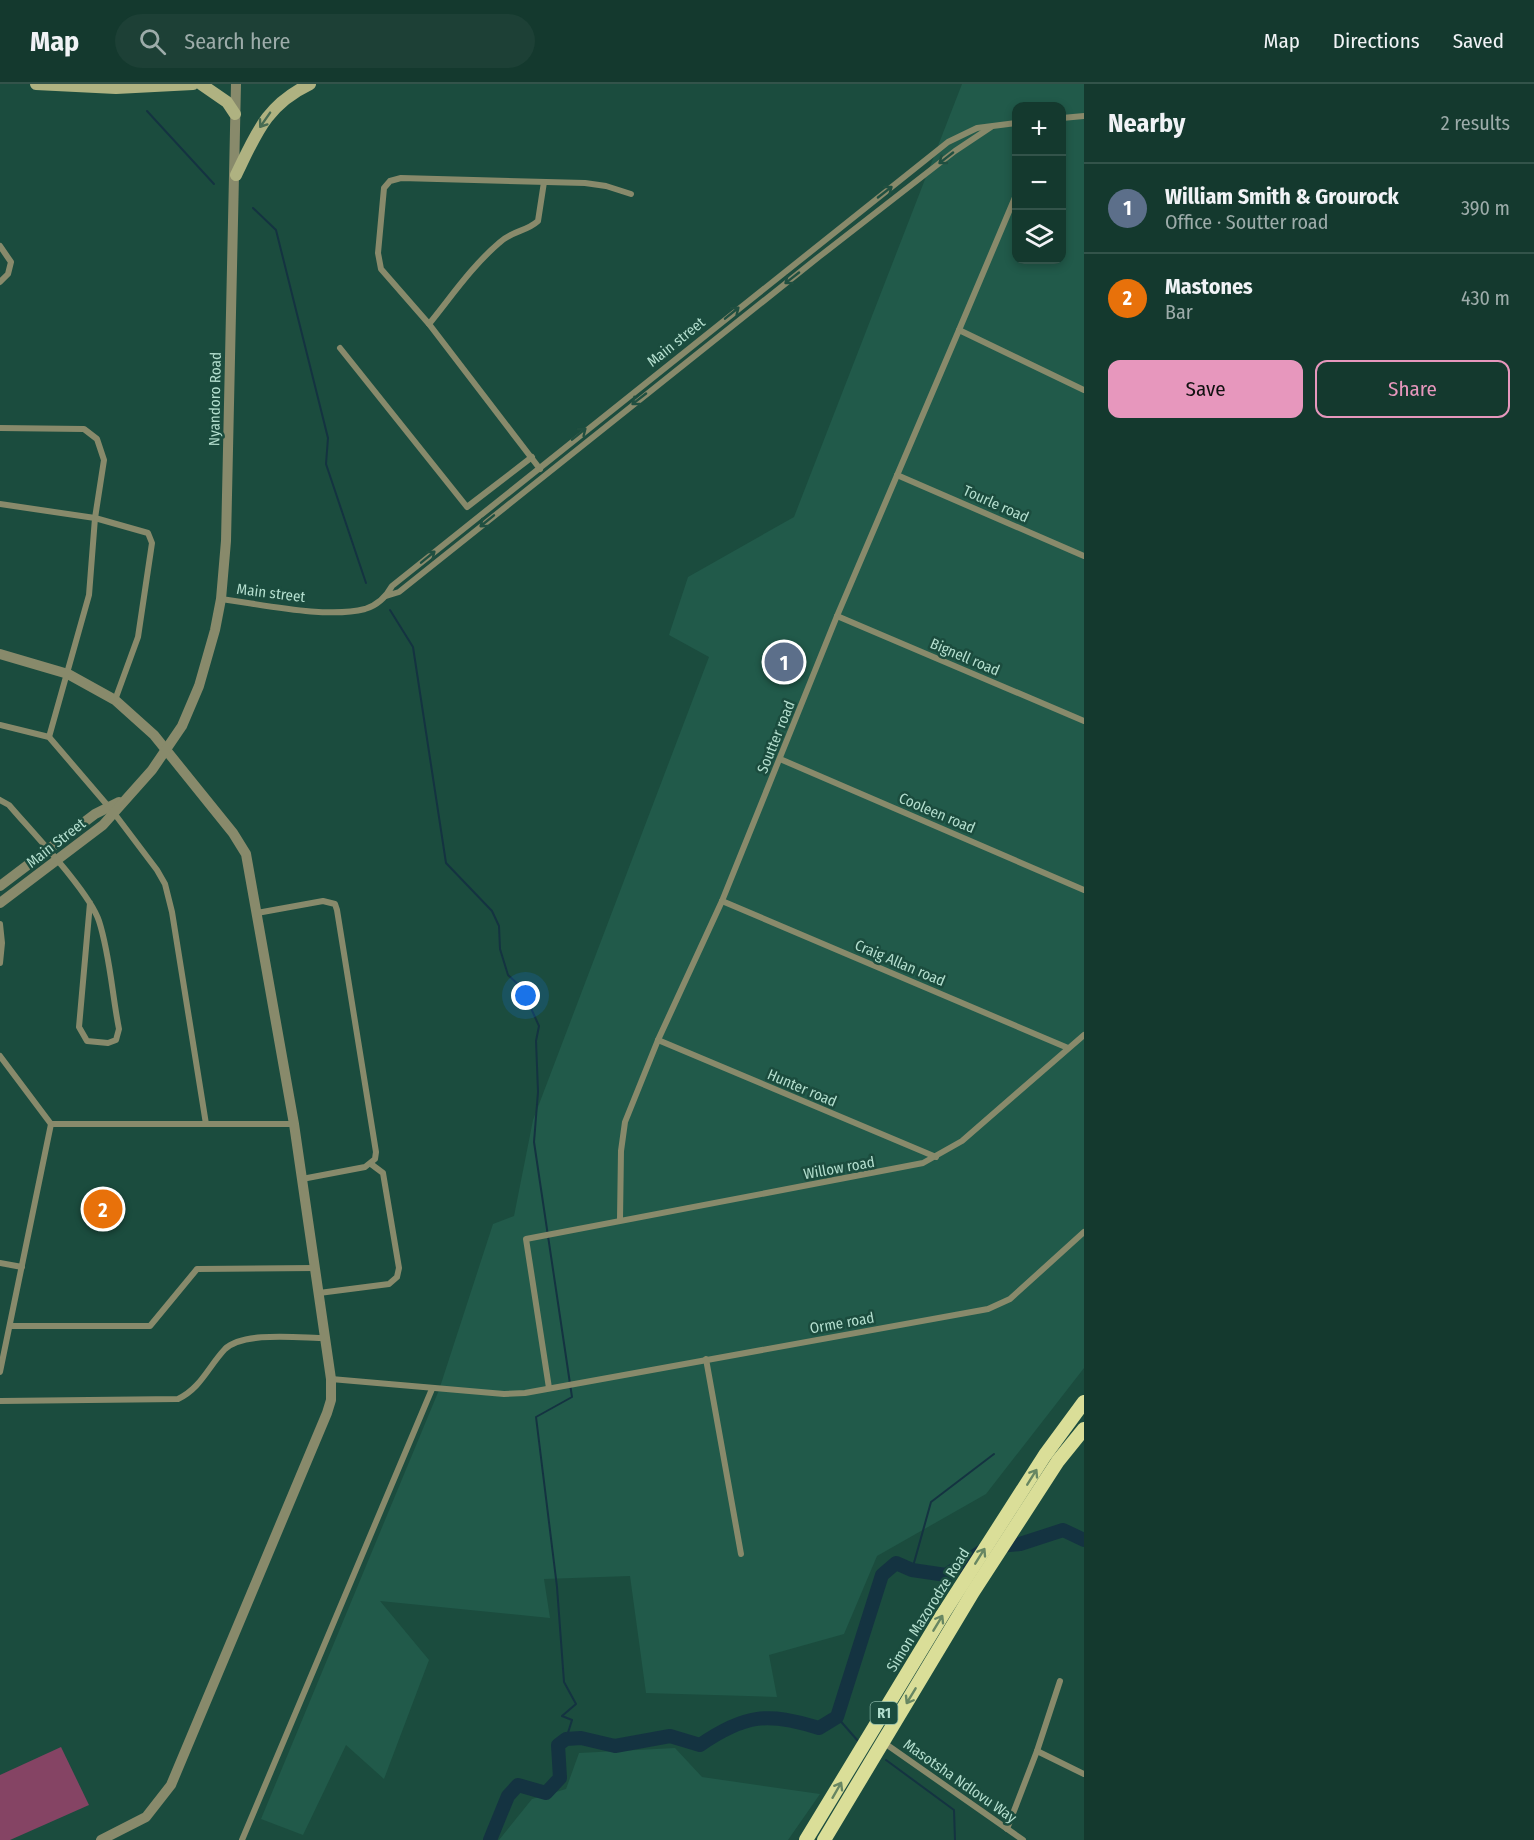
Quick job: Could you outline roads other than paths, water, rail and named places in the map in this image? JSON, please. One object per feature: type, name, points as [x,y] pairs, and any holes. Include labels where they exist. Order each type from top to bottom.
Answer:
[{"type":"highway","name":"Simon Mazorodze Road","points":[[824,1840],[883,1742],[1000,1526],[1045,1455],[1084,1402]]},
{"type":"highway","name":"Simon Mazorodze Road","points":[[806,1840],[967,1589],[1012,1533],[1058,1461],[1084,1429]]},
{"type":"main road","points":[[36,84],[116,88],[193,84]]},
{"type":"main road","points":[[201,84],[227,102],[235,114]]},
{"type":"main road","points":[[236,175],[266,117],[284,98],[310,84]]},
{"type":"street","name":"Nyandoro Road","points":[[191,709],[207,662],[221,599],[229,464],[236,84]]},
{"type":"street","points":[[1066,118],[1084,116]]},
{"type":"street","name":"Main street","points":[[386,597],[392,586],[539,466],[948,142],[977,128],[1012,123]]},
{"type":"street","name":"Main street","points":[[221,599],[318,611],[364,609],[399,592],[544,474],[919,179],[994,125]]},
{"type":"street","points":[[544,474],[429,324],[381,269],[378,254],[382,196],[387,184],[401,178],[600,184],[630,194]]},
{"type":"street","points":[[429,324],[496,245],[510,233],[529,228],[538,221],[544,182]]},
{"type":"street","name":"Soutter road","points":[[620,1220],[622,1135],[658,1040],[722,901],[837,616],[1012,207]]},
{"type":"street","points":[[0,246],[11,262],[8,274],[0,282]]},
{"type":"street","points":[[959,330],[1084,390]]},
{"type":"street","points":[[340,348],[467,507],[532,457]]},
{"type":"street","points":[[0,428],[84,429],[97,439],[104,460],[95,518],[90,590],[69,675],[49,737]]},
{"type":"street","name":"Tourle road","points":[[897,475],[1084,556]]},
{"type":"street","points":[[0,504],[95,518],[148,533],[152,543],[138,637],[115,700]]},
{"type":"street","name":"Bignell road","points":[[837,616],[1084,721]]},
{"type":"street","points":[[0,654],[69,675],[115,700],[145,725],[241,843],[246,854],[294,1124],[331,1379],[331,1400],[327,1413],[171,1785],[146,1816],[100,1840]]},
{"type":"street","name":"Main Street","points":[[0,903],[57,862],[123,800],[152,770],[191,709]]},
{"type":"street","points":[[0,725],[49,737],[111,810],[165,884],[172,912],[206,1124]]},
{"type":"street","name":"Cooleen road","points":[[780,759],[1084,890]]},
{"type":"street","points":[[0,800],[9,805],[57,862],[90,903],[99,920],[118,1029],[116,1040],[108,1043],[87,1041],[79,1027],[90,903]]},
{"type":"street","name":"Main Street","points":[[0,886],[95,814],[111,810]]},
{"type":"street","points":[[257,913],[323,901],[335,904],[338,910],[376,1146],[375,1159],[370,1164],[302,1179]]},
{"type":"street","name":"Craig Allan road","points":[[722,901],[1068,1048]]},
{"type":"street","points":[[0,924],[2,943],[0,963]]},
{"type":"street","name":"Willow road","points":[[549,1388],[526,1239],[908,1167],[936,1157],[962,1141],[1084,1035]]},
{"type":"street","name":"Hunter road","points":[[658,1040],[936,1157]]},
{"type":"street","points":[[0,1056],[51,1124],[0,1372]]},
{"type":"street","points":[[51,1124],[294,1124]]},
{"type":"street","points":[[319,1293],[389,1284],[397,1277],[399,1268],[383,1173],[370,1164]]},
{"type":"street","name":"Orme road","points":[[549,1388],[1000,1305],[1084,1232]]},
{"type":"street","points":[[0,1263],[22,1267]]},
{"type":"street","points":[[11,1326],[150,1326],[197,1269],[315,1268]]},
{"type":"street","points":[[0,1401],[178,1400],[197,1387],[224,1350],[239,1340],[326,1338]]},
{"type":"street","points":[[706,1359],[741,1554]]},
{"type":"street","points":[[331,1379],[504,1394],[549,1388]]},
{"type":"street","points":[[242,1840],[432,1389]]},
{"type":"street","points":[[1007,1829],[1037,1751],[1060,1681]]},
{"type":"street","name":"Masotsha Ndlovu Way","points":[[883,1742],[1023,1840]]},
{"type":"street","points":[[1037,1751],[1084,1774]]},
{"type":"waterway","points":[[147,111],[214,184]]},
{"type":"waterway","points":[[253,208],[276,230],[328,438],[326,464],[366,583]]},
{"type":"waterway","points":[[390,610],[413,647],[446,863],[492,911],[499,926],[500,949],[508,975],[522,988],[539,1026],[536,1041],[538,1092],[534,1142],[572,1397],[536,1417],[557,1587],[564,1682],[576,1704],[562,1716],[572,1720],[566,1739]]},
{"type":"waterway","points":[[912,1570],[931,1502],[994,1454]]},
{"type":"waterway","points":[[490,1840],[508,1796],[518,1785],[546,1793],[560,1778],[558,1745],[566,1739],[581,1738],[615,1746],[670,1736],[700,1745],[730,1727],[757,1719],[785,1720],[819,1728],[837,1717],[882,1575],[896,1563],[912,1570],[946,1575],[988,1547],[1020,1544],[1063,1530],[1084,1540]]},
{"type":"waterway","points":[[837,1717],[858,1741]]},
{"type":"waterway","points":[[886,1760],[954,1810],[955,1840]]},
{"type":"place","name":"William Smith & Grourock","points":[[784,662]]},
{"type":"place","name":"Mastones","points":[[103,1209]]}]
